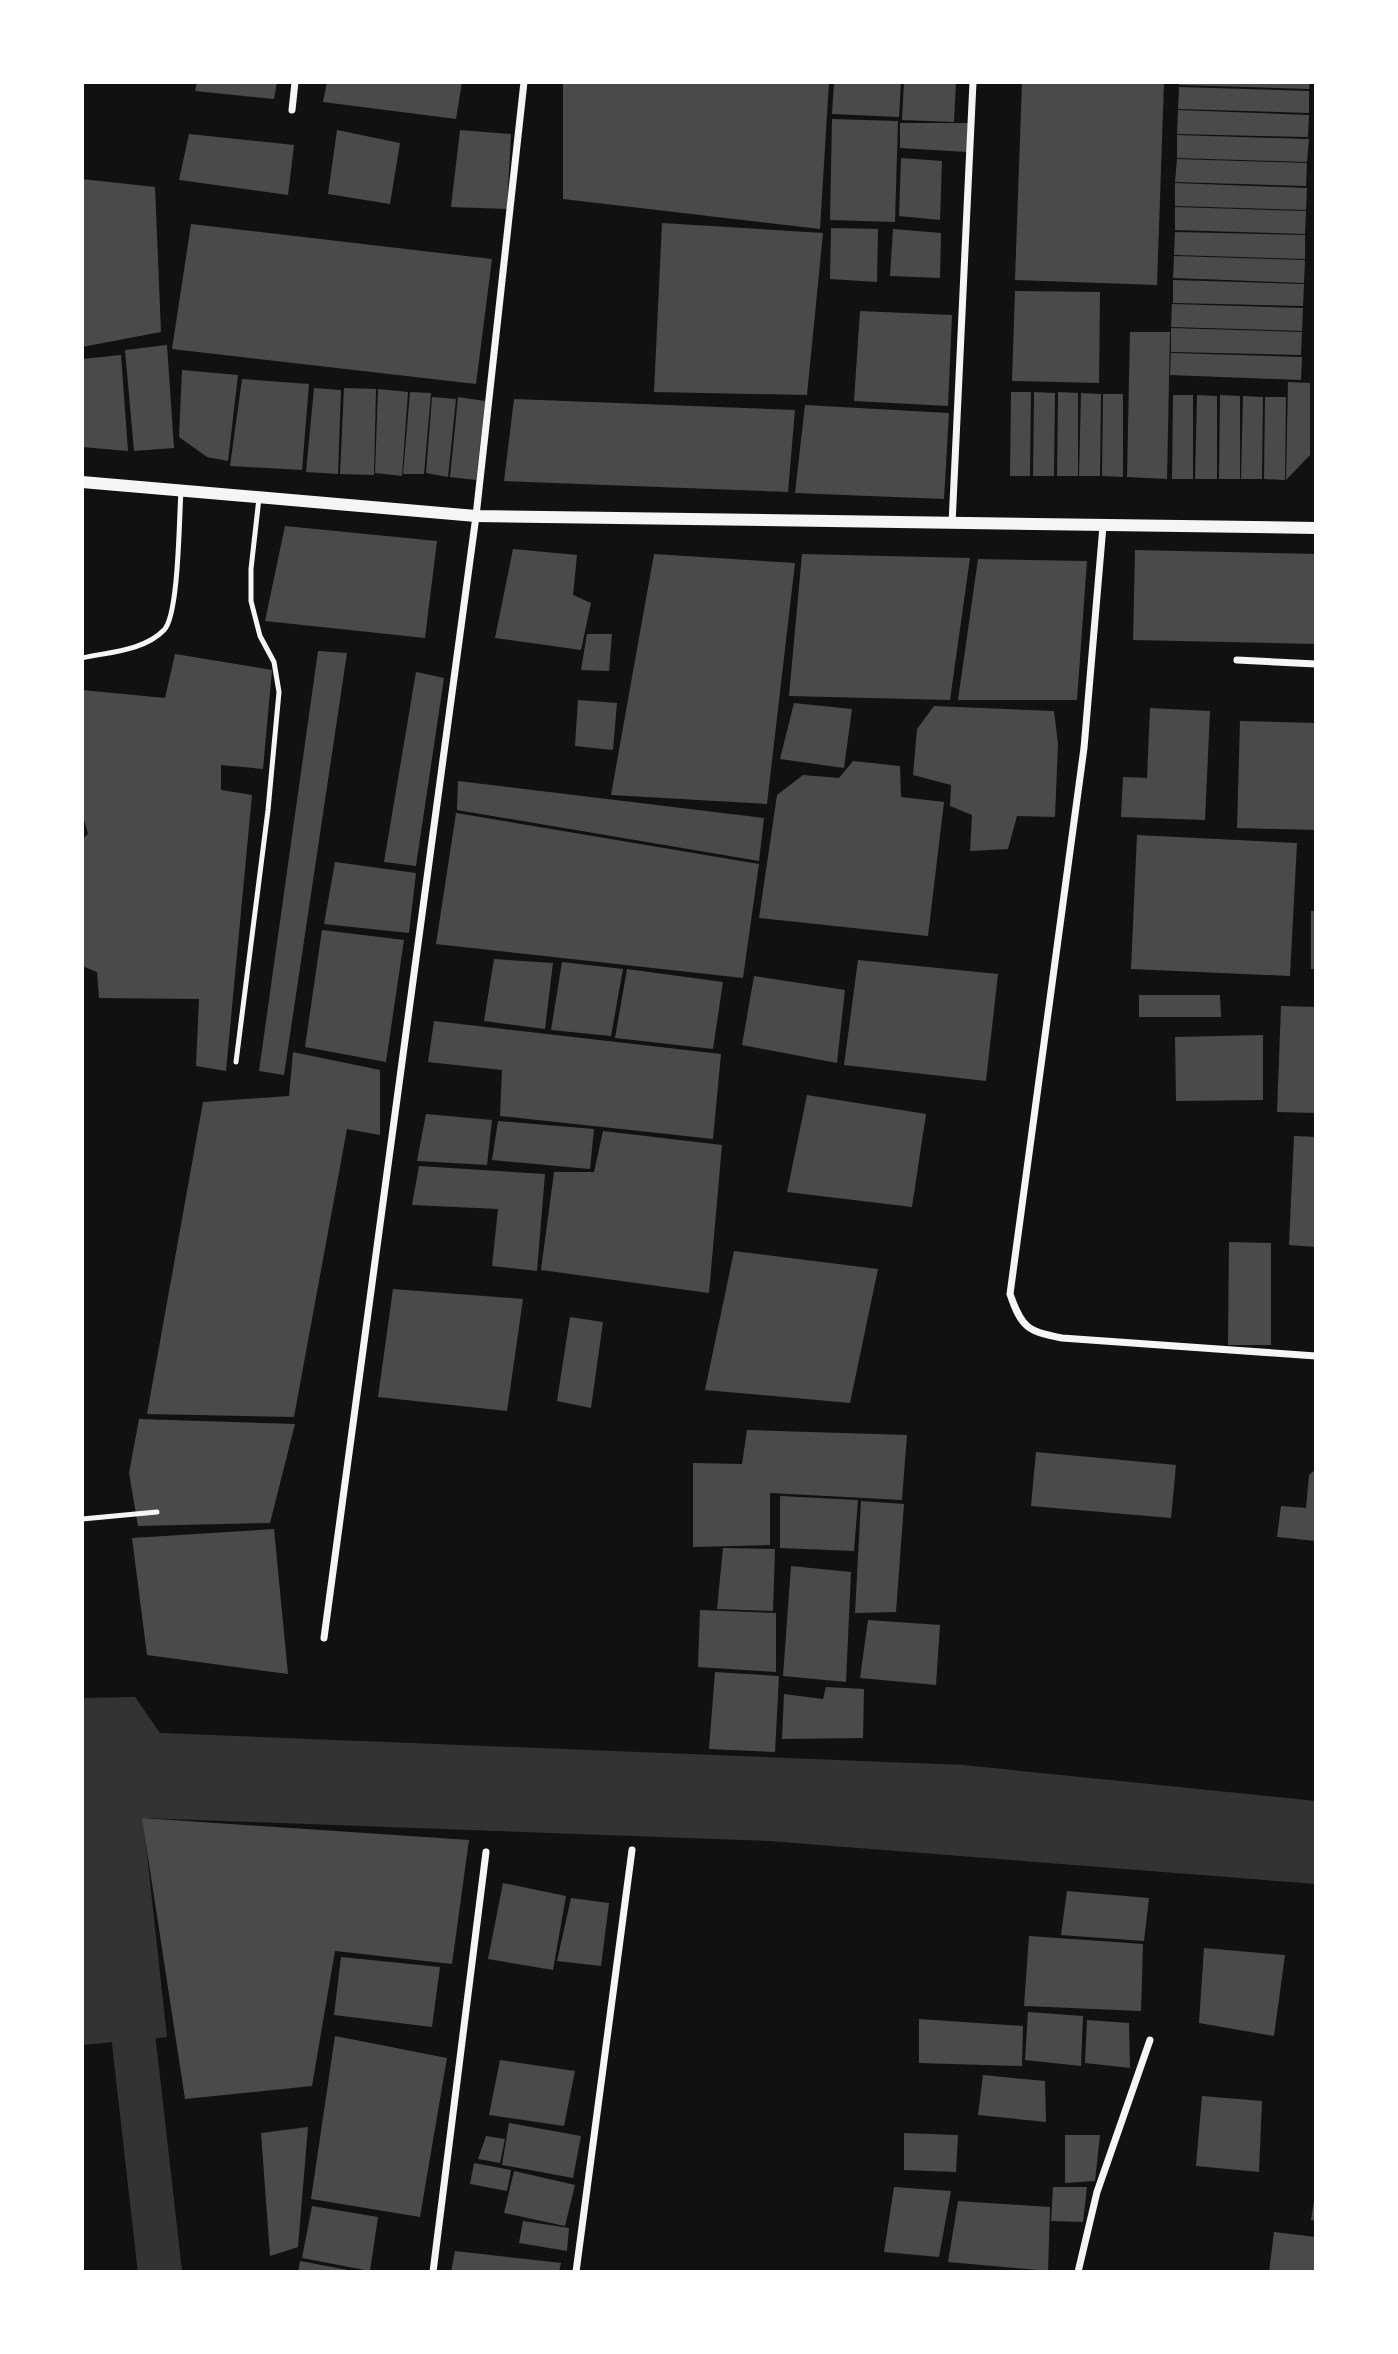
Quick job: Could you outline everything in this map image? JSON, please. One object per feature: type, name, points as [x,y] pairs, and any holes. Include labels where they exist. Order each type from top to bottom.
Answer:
[{"type":"street","points":[[292,110],[295,82]]},
{"type":"street","points":[[324,1637],[477,516],[524,82]]},
{"type":"street","points":[[952,524],[973,82]]},
{"type":"street","points":[[82,482],[477,516],[1316,528]]},
{"type":"street","points":[[1102,526],[1084,748],[1010,1294],[1017,1314],[1032,1332],[1062,1338],[1316,1356]]},
{"type":"street","points":[[1237,660],[1316,664]]},
{"type":"street","points":[[576,2272],[632,1850]]},
{"type":"street","points":[[433,2272],[486,1852]]},
{"type":"street","points":[[1078,2272],[1097,2192],[1150,2040]]},
{"type":"lane","points":[[82,658],[143,645],[165,629],[173,607],[181,491]]},
{"type":"lane","points":[[236,1062],[268,810],[279,692],[274,662],[260,636],[251,601],[251,569],[259,498]]},
{"type":"lane","points":[[82,1519],[158,1512]]},
{"type":"shaded area","points":[[135,1697],[160,1733],[963,1765],[1316,1801],[1316,1884],[769,1841],[143,1818],[167,2037],[82,2045],[82,1698]]},
{"type":"building","points":[[197,82],[277,82],[274,99],[195,91]]},
{"type":"building","points":[[327,82],[462,82],[456,119],[323,102]]},
{"type":"building","points":[[563,82],[829,82],[820,229],[563,199]]},
{"type":"building","points":[[834,82],[901,82],[899,117],[832,114]]},
{"type":"building","points":[[904,82],[956,82],[954,122],[902,120]]},
{"type":"building","points":[[1022,82],[1164,82],[1157,285],[1015,280]]},
{"type":"building","points":[[1179,82],[1310,82],[1309,89],[1179,85]]},
{"type":"building","points":[[1179,87],[1309,91],[1309,113],[1178,109]]},
{"type":"building","points":[[1178,110],[1309,115],[1308,137],[1177,134]]},
{"type":"building","points":[[832,119],[898,121],[895,222],[830,220]]},
{"type":"building","points":[[900,123],[968,123],[967,152],[900,148]]},
{"type":"building","points":[[337,130],[400,143],[390,204],[328,194]]},
{"type":"building","points":[[460,130],[511,134],[507,209],[451,207]]},
{"type":"building","points":[[189,134],[294,145],[288,195],[179,180]]},
{"type":"building","points":[[1177,135],[1309,139],[1307,162],[1177,158]]},
{"type":"building","points":[[901,158],[942,161],[940,220],[899,216]]},
{"type":"building","points":[[1177,159],[1307,163],[1306,186],[1175,182]]},
{"type":"building","points":[[82,179],[155,187],[161,332],[82,347]]},
{"type":"building","points":[[1175,183],[1307,188],[1306,210],[1175,206]]},
{"type":"building","points":[[1175,207],[1306,211],[1305,234],[1175,230]]},
{"type":"building","points":[[662,223],[823,233],[807,395],[654,392]]},
{"type":"building","points":[[191,224],[492,259],[476,384],[172,349]]},
{"type":"building","points":[[831,228],[878,229],[877,282],[830,279]]},
{"type":"building","points":[[893,229],[941,233],[940,278],[890,276]]},
{"type":"building","points":[[1175,232],[1305,235],[1305,259],[1174,255]]},
{"type":"building","points":[[1174,256],[1305,260],[1304,283],[1173,278]]},
{"type":"building","points":[[1173,280],[1304,284],[1303,306],[1173,303]]},
{"type":"building","points":[[1015,291],[1100,292],[1099,383],[1012,381]]},
{"type":"building","points":[[1172,304],[1303,308],[1302,331],[1171,327]]},
{"type":"building","points":[[860,311],[952,315],[948,406],[854,401]]},
{"type":"building","points":[[1171,328],[1302,332],[1301,355],[1171,352]]},
{"type":"building","points":[[1130,332],[1170,332],[1167,479],[1127,477]]},
{"type":"building","points":[[167,345],[174,448],[134,451],[125,350]]},
{"type":"building","points":[[1171,353],[1302,357],[1301,380],[1170,375]]},
{"type":"building","points":[[121,355],[128,451],[82,447],[82,359]]},
{"type":"building","points":[[182,370],[238,375],[228,461],[207,457],[179,437]]},
{"type":"building","points":[[242,379],[309,384],[302,470],[230,466]]},
{"type":"building","points":[[1288,382],[1310,383],[1310,455],[1286,480]]},
{"type":"building","points":[[314,388],[341,390],[338,474],[306,472]]},
{"type":"building","points":[[344,388],[376,389],[374,475],[340,474]]},
{"type":"building","points":[[378,389],[408,392],[402,476],[375,473]]},
{"type":"building","points":[[410,392],[431,393],[424,474],[403,474]]},
{"type":"building","points":[[1011,392],[1031,392],[1030,476],[1010,476]]},
{"type":"building","points":[[1034,392],[1055,393],[1054,476],[1033,476]]},
{"type":"building","points":[[1058,392],[1078,393],[1078,476],[1057,476]]},
{"type":"building","points":[[1081,393],[1101,394],[1100,476],[1079,476]]},
{"type":"building","points":[[1103,394],[1123,394],[1123,477],[1102,476]]},
{"type":"building","points":[[1173,395],[1193,395],[1193,479],[1172,479]]},
{"type":"building","points":[[1197,395],[1217,396],[1217,479],[1195,479]]},
{"type":"building","points":[[1220,395],[1240,396],[1240,479],[1219,479]]},
{"type":"building","points":[[1243,396],[1263,397],[1262,479],[1241,479]]},
{"type":"building","points":[[432,397],[456,399],[448,477],[426,473]]},
{"type":"building","points":[[458,397],[485,401],[476,480],[450,477]]},
{"type":"building","points":[[1265,397],[1286,397],[1285,480],[1264,479]]},
{"type":"building","points":[[514,399],[795,410],[788,492],[504,481]]},
{"type":"building","points":[[805,405],[949,413],[944,499],[795,493]]},
{"type":"building","points":[[285,526],[437,541],[425,638],[265,621]]},
{"type":"building","points":[[513,549],[577,555],[573,595],[591,603],[581,650],[495,638]]},
{"type":"building","points":[[1135,550],[1316,554],[1316,644],[1133,640]]},
{"type":"building","points":[[654,554],[795,563],[767,804],[611,795]]},
{"type":"building","points":[[802,554],[970,558],[950,700],[789,696]]},
{"type":"building","points":[[978,559],[1087,561],[1077,700],[958,700]]},
{"type":"building","points":[[587,634],[612,634],[609,671],[581,670]]},
{"type":"building","points":[[318,651],[347,653],[284,1075],[259,1071]]},
{"type":"building","points":[[175,654],[272,670],[263,769],[221,765],[221,790],[252,795],[226,1071],[196,1066],[199,999],[99,998],[97,972],[82,966],[82,839],[88,834],[82,813],[82,690],[165,698]]},
{"type":"building","points":[[416,672],[444,678],[416,866],[384,862]]},
{"type":"building","points":[[578,700],[617,703],[613,750],[575,746]]},
{"type":"building","points":[[794,703],[852,709],[844,768],[780,759]]},
{"type":"building","points":[[934,706],[1054,711],[1058,744],[1055,817],[1017,816],[1008,849],[970,851],[972,815],[950,806],[951,785],[913,775],[917,729]]},
{"type":"building","points":[[1150,708],[1210,711],[1205,820],[1121,817],[1123,777],[1147,778]]},
{"type":"building","points":[[1240,721],[1316,723],[1316,830],[1237,828]]},
{"type":"building","points":[[853,761],[900,766],[901,797],[944,802],[928,936],[759,918],[777,795],[803,775],[839,778]]},
{"type":"building","points":[[458,781],[764,818],[759,861],[457,810]]},
{"type":"building","points":[[456,813],[759,864],[743,978],[436,944]]},
{"type":"building","points":[[1137,835],[1297,843],[1290,976],[1131,969]]},
{"type":"building","points":[[335,862],[416,873],[409,933],[324,924]]},
{"type":"building","points":[[1311,911],[1316,911],[1316,969],[1311,969]]},
{"type":"building","points":[[322,930],[404,940],[386,1062],[305,1047]]},
{"type":"building","points":[[494,959],[553,963],[545,1029],[484,1021]]},
{"type":"building","points":[[858,960],[998,974],[986,1081],[844,1065]]},
{"type":"building","points":[[562,962],[623,969],[611,1036],[551,1030]]},
{"type":"building","points":[[627,969],[723,982],[713,1049],[615,1038]]},
{"type":"building","points":[[754,976],[845,990],[837,1063],[742,1045]]},
{"type":"building","points":[[1139,995],[1220,995],[1221,1017],[1139,1017]]},
{"type":"building","points":[[1281,1006],[1316,1007],[1316,1113],[1277,1112]]},
{"type":"building","points":[[434,1021],[721,1054],[713,1139],[500,1116],[502,1070],[428,1062]]},
{"type":"building","points":[[1263,1035],[1263,1100],[1176,1101],[1175,1037]]},
{"type":"building","points":[[293,1052],[380,1070],[380,1135],[347,1129],[294,1417],[147,1414],[203,1102],[289,1096]]},
{"type":"building","points":[[807,1095],[926,1114],[912,1207],[787,1192]]},
{"type":"building","points":[[426,1114],[492,1120],[487,1165],[417,1161]]},
{"type":"building","points":[[498,1121],[594,1129],[590,1169],[492,1160]]},
{"type":"building","points":[[603,1131],[722,1145],[709,1293],[541,1270],[554,1172],[594,1172]]},
{"type":"building","points":[[1294,1136],[1316,1137],[1316,1247],[1289,1245]]},
{"type":"building","points":[[419,1166],[545,1174],[537,1271],[492,1266],[498,1209],[412,1205]]},
{"type":"building","points":[[1229,1242],[1271,1243],[1271,1345],[1228,1345]]},
{"type":"building","points":[[734,1251],[878,1269],[850,1403],[705,1390]]},
{"type":"building","points":[[393,1289],[523,1299],[507,1411],[378,1397]]},
{"type":"building","points":[[570,1317],[603,1322],[591,1408],[557,1401]]},
{"type":"building","points":[[139,1419],[295,1424],[270,1523],[138,1526],[129,1473]]},
{"type":"building","points":[[747,1430],[907,1435],[902,1500],[770,1493],[770,1545],[693,1547],[693,1463],[742,1464]]},
{"type":"building","points":[[1036,1452],[1176,1465],[1171,1518],[1031,1506]]},
{"type":"building","points":[[1316,1469],[1316,1541],[1277,1537],[1281,1506],[1306,1508],[1309,1475]]},
{"type":"building","points":[[780,1496],[858,1500],[854,1551],[780,1548]]},
{"type":"building","points":[[861,1501],[904,1504],[896,1612],[855,1613]]},
{"type":"building","points":[[274,1529],[288,1674],[147,1655],[132,1538]]},
{"type":"building","points":[[723,1548],[775,1549],[773,1611],[717,1609]]},
{"type":"building","points":[[791,1566],[851,1572],[846,1682],[783,1676]]},
{"type":"building","points":[[700,1610],[776,1613],[776,1672],[698,1667]]},
{"type":"building","points":[[868,1620],[940,1625],[936,1685],[860,1678]]},
{"type":"building","points":[[715,1672],[779,1676],[775,1752],[709,1749]]},
{"type":"building","points":[[826,1687],[864,1689],[863,1738],[782,1739],[784,1694],[823,1699]]},
{"type":"building","points":[[142,1818],[469,1840],[452,1964],[335,1951],[312,2086],[185,2099]]},
{"type":"building","points":[[503,1883],[566,1896],[553,1970],[488,1959]]},
{"type":"building","points":[[1067,1891],[1149,1898],[1144,1941],[1061,1935]]},
{"type":"building","points":[[571,1898],[609,1903],[601,1966],[557,1961]]},
{"type":"building","points":[[1029,1936],[1143,1944],[1141,2011],[1024,2006]]},
{"type":"building","points":[[1204,1948],[1285,1955],[1274,2036],[1199,2023]]},
{"type":"building","points":[[341,1957],[440,1967],[432,2027],[334,2015]]},
{"type":"building","points":[[1028,2012],[1083,2016],[1081,2066],[1025,2060]]},
{"type":"building","points":[[919,2019],[1023,2026],[1022,2066],[919,2063]]},
{"type":"building","points":[[1087,2020],[1129,2023],[1130,2068],[1085,2063]]},
{"type":"building","points":[[335,2036],[447,2058],[420,2217],[311,2199]]},
{"type":"building","points":[[500,2060],[575,2071],[564,2126],[489,2115]]},
{"type":"building","points":[[983,2075],[1045,2081],[1046,2122],[978,2115]]},
{"type":"building","points":[[1202,2096],[1262,2101],[1259,2172],[1196,2166]]},
{"type":"building","points":[[509,2123],[581,2136],[573,2178],[502,2165]]},
{"type":"building","points":[[308,2127],[298,2247],[270,2256],[261,2133]]},
{"type":"building","points":[[904,2133],[958,2135],[956,2172],[904,2170]]},
{"type":"building","points":[[1065,2135],[1100,2135],[1095,2181],[1065,2183]]},
{"type":"building","points":[[486,2136],[505,2139],[500,2163],[478,2159]]},
{"type":"building","points":[[474,2163],[511,2170],[507,2191],[470,2184]]},
{"type":"building","points":[[514,2171],[575,2185],[565,2226],[504,2213]]},
{"type":"building","points":[[894,2187],[951,2191],[939,2257],[884,2252]]},
{"type":"building","points":[[1053,2187],[1087,2187],[1083,2222],[1051,2221]]},
{"type":"building","points":[[1316,2200],[1316,2221],[1311,2220]]},
{"type":"building","points":[[958,2201],[1050,2207],[1048,2271],[948,2262]]},
{"type":"building","points":[[312,2206],[378,2217],[370,2271],[302,2258]]},
{"type":"building","points":[[523,2221],[569,2228],[567,2251],[519,2243]]},
{"type":"building","points":[[1274,2232],[1316,2237],[1316,2272],[1269,2272]]},
{"type":"building","points":[[455,2251],[561,2263],[559,2272],[451,2272]]},
{"type":"building","points":[[300,2261],[348,2270],[348,2272],[298,2272]]},
{"type":"waterway","points":[[127,1981],[160,2272]]}]
